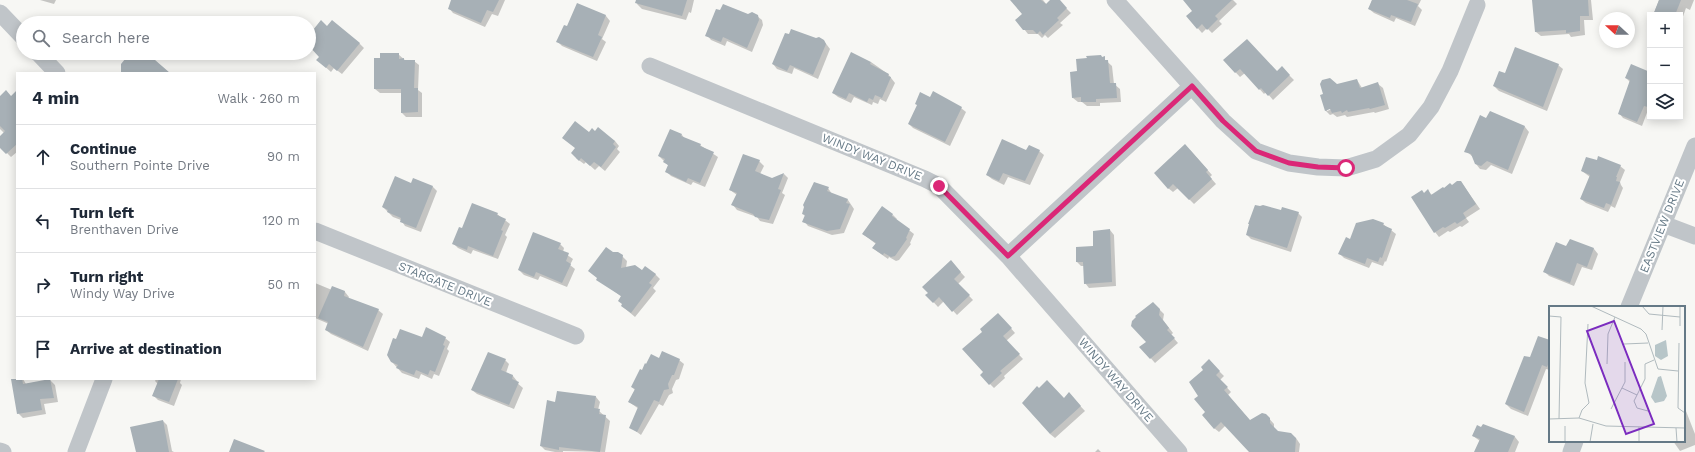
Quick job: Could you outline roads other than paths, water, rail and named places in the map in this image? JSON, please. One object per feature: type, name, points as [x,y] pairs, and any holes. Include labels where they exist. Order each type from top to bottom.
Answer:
[{"type":"street","points":[[1115,0],[1223,121],[1256,151],[1289,163],[1318,167],[1346,168],[1376,159],[1409,135],[1431,107],[1450,71],[1477,5]]},
{"type":"street","points":[[0,13],[16,30]]},
{"type":"street","points":[[45,60],[56,72]]},
{"type":"street","name":"WINDY WAY DRIVE","points":[[650,66],[939,186],[1008,256],[1179,452]]},
{"type":"street","points":[[1008,256],[1192,86]]},
{"type":"street","name":"EASTVIEW DRIVE","points":[[1629,306],[1695,146]]},
{"type":"street","points":[[1663,224],[1695,236]]},
{"type":"street","name":"STARGATE DRIVE","points":[[316,231],[576,336]]},
{"type":"street","points":[[76,452],[104,380]]},
{"type":"street","points":[[1571,452],[1575,442]]}]
